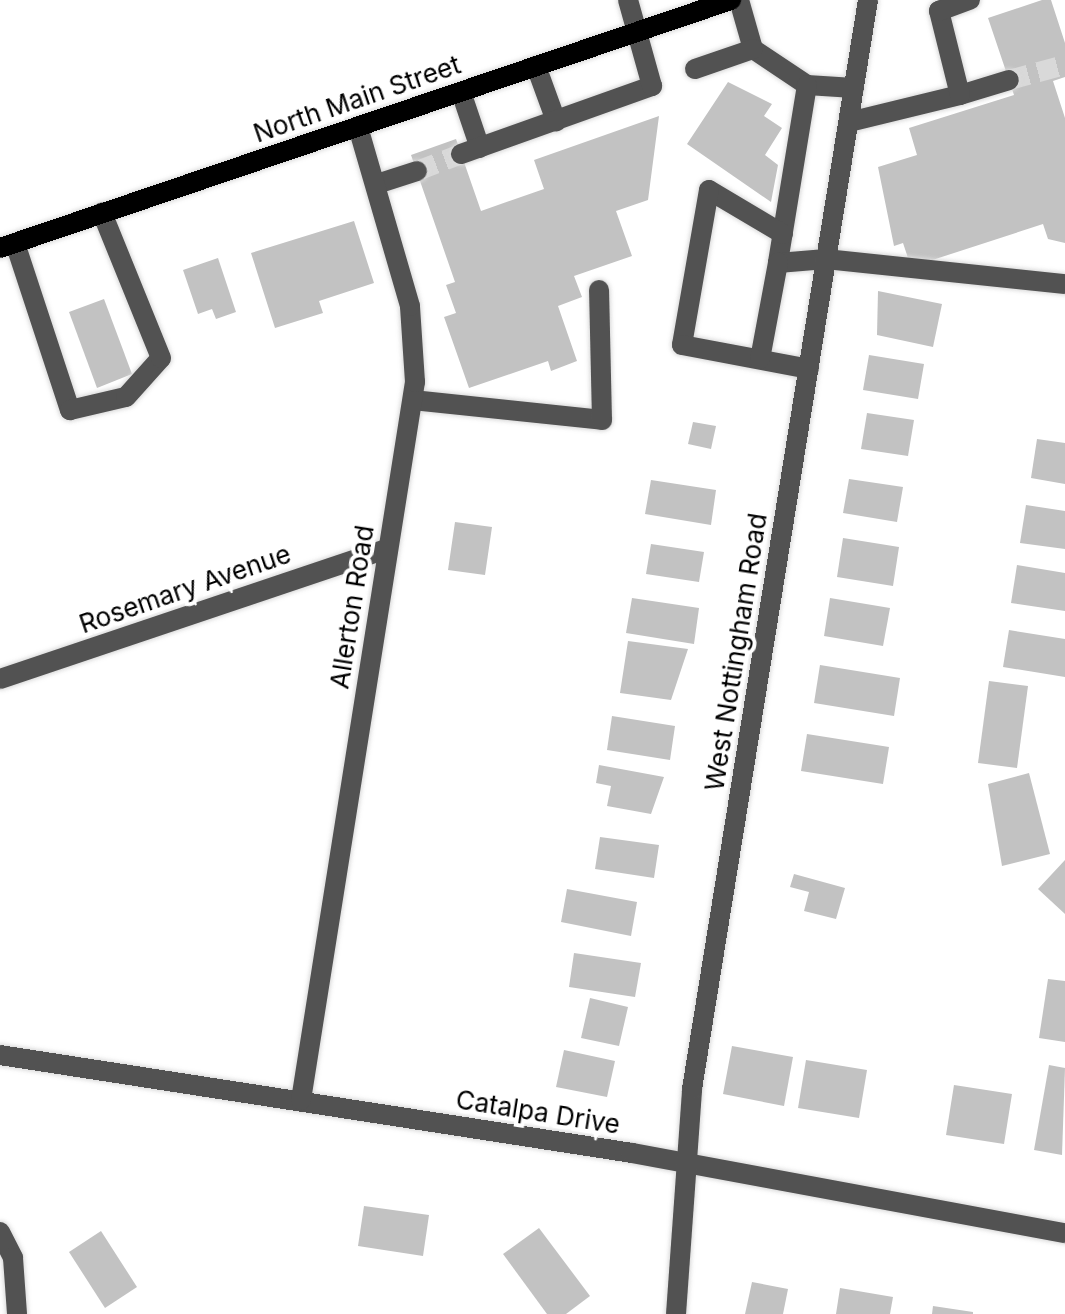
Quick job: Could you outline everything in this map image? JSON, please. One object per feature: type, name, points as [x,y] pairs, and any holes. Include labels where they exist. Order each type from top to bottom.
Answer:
[{"type":"main road","name":"North Main Street","points":[[7,245],[731,0]]},
{"type":"street","points":[[461,92],[470,151],[652,86],[628,0]]},
{"type":"street","points":[[739,0],[753,49],[807,85],[854,88]]},
{"type":"street","name":"West Nottingham Road","points":[[676,1314],[692,1089],[868,0]]},
{"type":"street","points":[[960,95],[939,11],[970,0]]},
{"type":"street","points":[[695,69],[753,49]]},
{"type":"street","points":[[536,66],[556,121]]},
{"type":"street","points":[[849,122],[1009,80]]},
{"type":"street","points":[[760,359],[807,85]]},
{"type":"street","name":"Allerton Road","points":[[301,1100],[386,549],[413,400],[410,306],[358,127]]},
{"type":"street","points":[[377,184],[417,171]]},
{"type":"street","points":[[783,234],[709,190],[682,345],[809,369]]},
{"type":"street","points":[[7,245],[70,410],[126,397],[161,358],[102,213]]},
{"type":"street","points":[[778,263],[826,259],[1065,284]]},
{"type":"street","points":[[413,400],[602,420],[599,290]]},
{"type":"street","name":"Rosemary Avenue","points":[[0,679],[386,549]]},
{"type":"street","name":"Catalpa Drive","points":[[0,1055],[301,1100],[689,1165],[1065,1233]]},
{"type":"street","points":[[0,1232],[13,1258],[17,1314]]},
{"type":"building","points":[[1042,0],[1051,0],[1065,43],[1065,77],[1053,81],[1065,118],[1065,243],[1048,239],[1043,224],[911,267],[903,243],[894,246],[878,167],[917,155],[909,128],[1014,95],[988,18]]},
{"type":"building","points":[[728,82],[772,104],[764,116],[782,128],[765,155],[778,165],[771,202],[687,144]]},
{"type":"building","points":[[659,116],[648,200],[616,211],[632,256],[574,276],[582,297],[558,306],[577,361],[551,371],[548,361],[469,388],[444,317],[456,313],[446,285],[455,282],[411,155],[456,139],[481,211],[544,189],[534,160]]},
{"type":"building","points":[[354,221],[374,283],[319,301],[323,313],[275,328],[251,253]]},
{"type":"building","points":[[218,258],[236,312],[216,319],[212,309],[198,314],[183,270]]},
{"type":"building","points":[[878,291],[942,304],[933,347],[877,335]]},
{"type":"building","points":[[104,299],[132,374],[97,388],[69,312]]},
{"type":"building","points":[[869,355],[924,364],[918,399],[863,390]]},
{"type":"building","points":[[867,413],[914,420],[908,456],[861,449]]},
{"type":"building","points":[[693,422],[716,426],[711,449],[688,444]]},
{"type":"building","points":[[1037,439],[1065,443],[1065,484],[1031,478]]},
{"type":"building","points":[[849,479],[903,487],[897,522],[843,513]]},
{"type":"building","points":[[651,480],[716,490],[711,525],[645,514]]},
{"type":"building","points":[[1026,505],[1065,511],[1065,549],[1020,543]]},
{"type":"building","points":[[455,522],[492,527],[485,575],[448,570]]},
{"type":"building","points":[[843,538],[899,547],[893,586],[837,577]]},
{"type":"building","points":[[651,544],[704,552],[699,582],[646,574]]},
{"type":"building","points":[[1017,565],[1065,573],[1065,611],[1011,603]]},
{"type":"building","points":[[632,598],[699,608],[694,644],[626,633]]},
{"type":"building","points":[[830,598],[890,608],[883,646],[824,636]]},
{"type":"building","points":[[1009,630],[1065,639],[1065,677],[1003,667]]},
{"type":"building","points":[[628,641],[688,649],[671,700],[620,693]]},
{"type":"building","points":[[820,665],[900,678],[894,716],[814,703]]},
{"type":"building","points":[[989,681],[1028,686],[1017,768],[978,763]]},
{"type":"building","points":[[612,716],[675,726],[670,760],[607,750]]},
{"type":"building","points":[[807,734],[889,747],[883,784],[801,771]]},
{"type":"building","points":[[599,765],[664,777],[651,814],[607,806],[611,786],[596,783]]},
{"type":"building","points":[[1029,773],[1050,854],[1002,866],[988,784]]},
{"type":"building","points":[[600,837],[659,845],[654,878],[595,869]]},
{"type":"building","points":[[1065,860],[1065,914],[1038,889]]},
{"type":"building","points":[[794,874],[845,888],[836,919],[804,911],[809,892],[790,887]]},
{"type":"building","points":[[567,889],[637,902],[631,936],[561,922]]},
{"type":"building","points":[[574,953],[641,963],[635,997],[569,987]]},
{"type":"building","points":[[1048,979],[1065,981],[1065,1042],[1039,1038]]},
{"type":"building","points":[[590,998],[628,1007],[619,1046],[581,1038]]},
{"type":"building","points":[[732,1046],[793,1057],[784,1106],[723,1094]]},
{"type":"building","points":[[564,1050],[615,1061],[607,1097],[556,1087]]},
{"type":"building","points":[[806,1060],[867,1070],[859,1118],[798,1108]]},
{"type":"building","points":[[1049,1065],[1065,1068],[1062,1155],[1034,1150]]},
{"type":"building","points":[[954,1085],[1012,1094],[1004,1144],[946,1135]]},
{"type":"building","points":[[364,1206],[429,1215],[423,1256],[358,1246]]},
{"type":"building","points":[[539,1228],[590,1296],[566,1314],[547,1314],[503,1254]]},
{"type":"building","points":[[101,1231],[137,1287],[105,1308],[69,1252]]},
{"type":"building","points":[[752,1282],[788,1289],[783,1314],[745,1314]]},
{"type":"building","points":[[840,1288],[893,1297],[890,1314],[836,1314]]},
{"type":"building","points":[[933,1306],[973,1312],[973,1314],[932,1314]]},
{"type":"tunnel","points":[[1009,80],[1065,65]]},
{"type":"tunnel","points":[[417,171],[461,154]]}]
